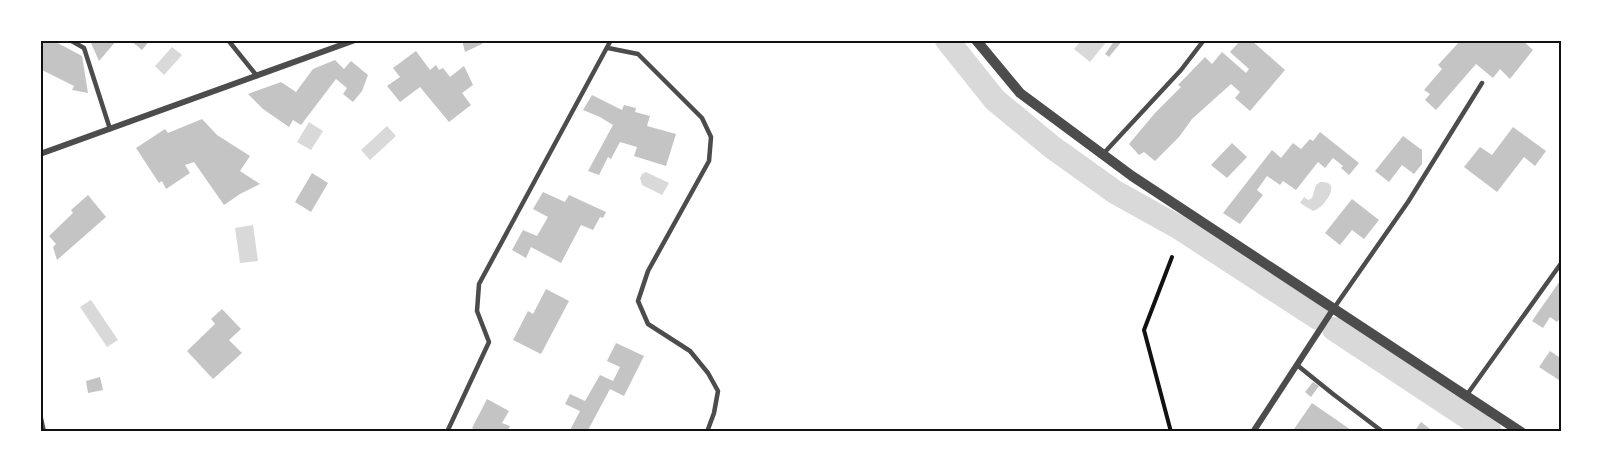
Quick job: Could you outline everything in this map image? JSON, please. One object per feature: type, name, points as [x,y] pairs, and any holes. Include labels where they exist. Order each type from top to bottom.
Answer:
[{"type":"street","points":[[40,154],[355,40]]},
{"type":"street","points":[[976,40],[1020,93],[1132,176],[1332,311],[1521,432]]},
{"type":"street","points":[[1253,432],[1332,311]]},
{"type":"lane","points":[[70,40],[84,48],[110,129]]},
{"type":"lane","points":[[228,40],[257,76]]},
{"type":"lane","points":[[447,432],[489,342],[477,311],[479,284],[611,40]]},
{"type":"lane","points":[[1103,155],[1181,70],[1204,40]]},
{"type":"lane","points":[[608,48],[638,54],[702,118],[711,137],[709,161],[648,271],[638,301],[648,324],[690,351],[708,373],[718,391],[714,413],[707,432]]},
{"type":"lane","points":[[1332,311],[1407,201],[1482,83]]},
{"type":"lane","points":[[1466,396],[1562,262]]},
{"type":"lane","points":[[1297,364],[1383,432]]},
{"type":"lane","points":[[40,414],[44,432]]},
{"type":"path","points":[[1171,432],[1144,330],[1172,257]]},
{"type":"shaded area","points":[[1081,41],[1107,41],[1090,62],[1074,49]]},
{"type":"shaded area","points":[[172,47],[182,55],[164,75],[155,66]]},
{"type":"shaded area","points":[[309,122],[323,131],[311,150],[297,142]]},
{"type":"shaded area","points":[[387,126],[396,136],[370,160],[361,150]]},
{"type":"shaded area","points":[[646,172],[669,183],[662,195],[642,185],[640,178]]},
{"type":"shaded area","points":[[1320,182],[1331,185],[1330,195],[1313,211],[1300,203],[1304,197],[1308,200],[1312,198],[1316,185]]},
{"type":"shaded area","points":[[253,225],[258,261],[240,263],[235,228]]},
{"type":"shaded area","points":[[91,300],[118,340],[107,347],[80,307]]},
{"type":"building","points":[[45,40],[52,40],[82,56],[88,93],[72,90],[74,86],[40,69],[40,49]]},
{"type":"building","points":[[93,40],[117,40],[99,61],[91,43]]},
{"type":"building","points":[[130,40],[150,40],[142,50]]},
{"type":"building","points":[[462,40],[481,40],[482,44],[465,52]]},
{"type":"building","points":[[1115,40],[1123,40],[1109,57],[1105,54]]},
{"type":"building","points":[[1241,40],[1251,40],[1285,70],[1250,111],[1235,98],[1240,92],[1231,84],[1192,119],[1179,137],[1155,161],[1144,152],[1139,155],[1129,144],[1181,87],[1178,85],[1205,57],[1212,64],[1222,52],[1246,73],[1249,69],[1230,52]]},
{"type":"building","points":[[1461,40],[1522,40],[1533,50],[1510,79],[1500,69],[1493,78],[1476,64],[1436,110],[1425,100],[1430,94],[1424,90],[1442,69],[1438,65]]},
{"type":"building","points":[[416,51],[430,70],[436,65],[439,70],[443,68],[450,77],[464,66],[473,85],[462,93],[471,105],[449,122],[420,87],[400,102],[387,86],[400,77],[393,68]]},
{"type":"building","points":[[335,60],[344,69],[351,61],[368,75],[362,91],[353,102],[343,94],[347,88],[336,79],[301,125],[293,120],[289,127],[263,109],[248,94],[281,82],[296,92],[313,69]]},
{"type":"building","points":[[592,95],[622,110],[624,105],[636,108],[635,112],[650,116],[647,126],[676,134],[666,166],[634,156],[637,147],[620,142],[611,159],[608,157],[599,175],[588,171],[613,125],[583,110]]},
{"type":"building","points":[[202,119],[217,135],[250,156],[240,171],[260,184],[224,205],[194,162],[185,165],[190,173],[166,189],[162,181],[159,183],[136,148],[165,129],[168,133]]},
{"type":"building","points":[[1513,127],[1546,151],[1535,166],[1524,157],[1497,192],[1464,167],[1480,147],[1492,155]]},
{"type":"building","points":[[1320,132],[1359,163],[1349,175],[1333,158],[1325,168],[1318,162],[1296,190],[1283,181],[1280,185],[1267,176],[1257,190],[1263,195],[1240,224],[1223,213],[1272,150],[1281,158],[1293,143],[1301,149],[1310,139],[1313,141]]},
{"type":"building","points":[[1403,136],[1422,150],[1422,164],[1414,174],[1402,165],[1389,182],[1375,171]]},
{"type":"building","points":[[1232,143],[1247,157],[1227,178],[1211,165]]},
{"type":"building","points":[[312,173],[328,183],[311,212],[295,202]]},
{"type":"building","points":[[543,192],[565,202],[569,195],[606,212],[603,218],[600,217],[593,230],[581,225],[561,263],[531,247],[526,258],[512,250],[523,230],[537,236],[548,217],[533,209]]},
{"type":"building","points":[[88,195],[106,217],[57,260],[53,247],[56,244],[49,236],[73,213],[71,210]]},
{"type":"building","points":[[1352,199],[1379,220],[1364,239],[1352,230],[1340,245],[1325,233]]},
{"type":"building","points":[[1562,278],[1562,316],[1557,322],[1550,317],[1543,328],[1532,321]]},
{"type":"building","points":[[546,289],[569,301],[541,354],[513,340],[528,311],[533,314]]},
{"type":"building","points":[[222,309],[241,329],[229,340],[242,353],[213,379],[187,351],[215,324],[211,319]]},
{"type":"building","points":[[616,343],[644,356],[624,396],[610,389],[587,432],[569,432],[580,411],[565,404],[570,394],[585,401],[600,375],[613,381],[620,367],[607,361]]},
{"type":"building","points":[[1550,351],[1562,359],[1562,382],[1539,367]]},
{"type":"building","points":[[100,377],[103,390],[88,393],[86,381]]},
{"type":"building","points":[[1313,382],[1319,386],[1311,397],[1305,392]]},
{"type":"building","points":[[487,399],[509,411],[502,423],[510,426],[507,432],[478,432],[472,428]]},
{"type":"building","points":[[1312,403],[1354,432],[1292,432]]},
{"type":"building","points":[[1421,422],[1434,432],[1414,432]]},
{"type":"waterway","points":[[947,40],[995,100],[1052,147],[1115,192],[1178,227],[1318,318]]},
{"type":"waterway","points":[[1334,329],[1490,432]]}]
